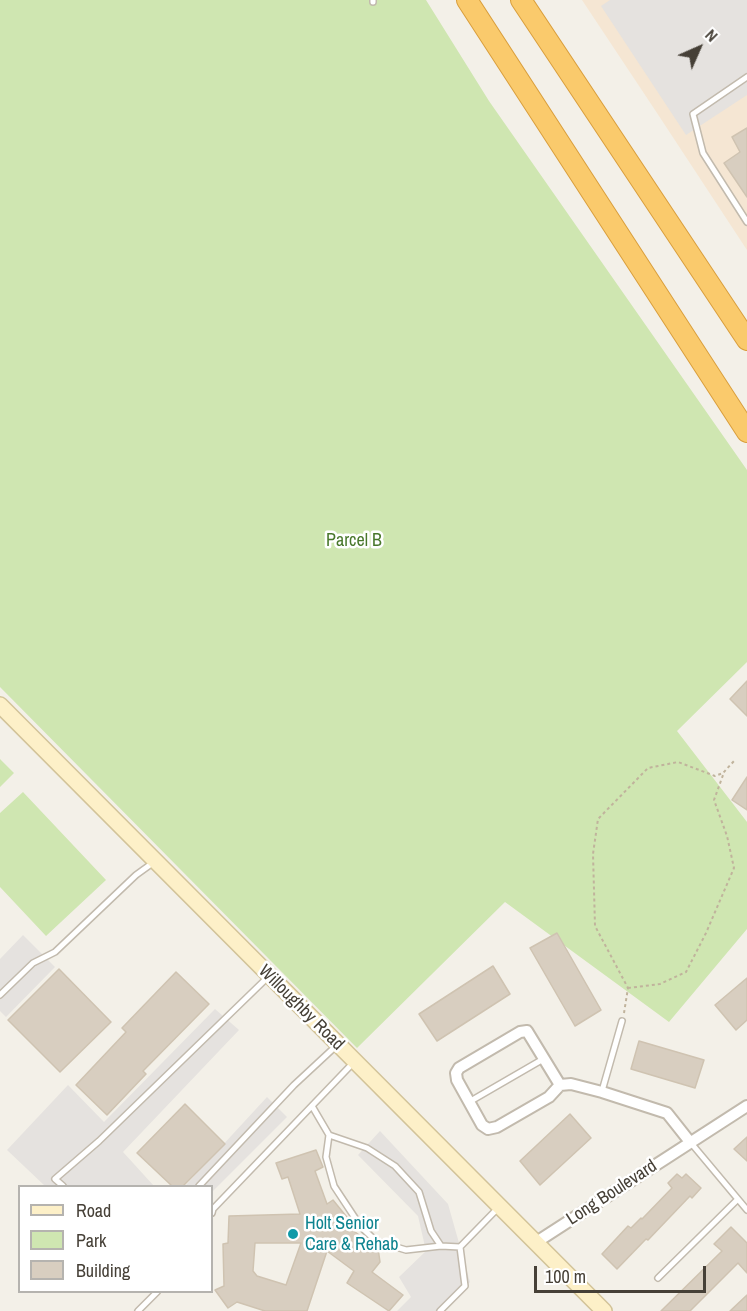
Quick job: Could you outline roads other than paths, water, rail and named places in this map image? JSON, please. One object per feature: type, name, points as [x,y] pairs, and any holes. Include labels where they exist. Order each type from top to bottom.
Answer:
[{"type":"highway","points":[[467,0],[747,432]]},
{"type":"highway","points":[[521,0],[747,340]]},
{"type":"street","name":"Willoughby Road","points":[[0,705],[604,1311]]},
{"type":"street","points":[[560,1084],[526,1031],[520,1032],[459,1068],[456,1073],[457,1080],[482,1125],[488,1129],[497,1127],[549,1097],[560,1084],[572,1084],[667,1113],[690,1142]]},
{"type":"street","name":"Long Boulevard","points":[[535,1243],[747,1106]]},
{"type":"lane","points":[[747,77],[693,114],[704,153],[747,222]]},
{"type":"lane","points":[[0,995],[33,963],[55,952],[136,875],[155,861]]},
{"type":"lane","points":[[62,1185],[55,1179],[99,1141],[269,975]]},
{"type":"lane","points":[[602,1092],[622,1021]]},
{"type":"lane","points":[[200,1185],[294,1085],[338,1045]]},
{"type":"lane","points":[[469,1102],[544,1058]]},
{"type":"lane","points":[[213,1209],[354,1061]]},
{"type":"lane","points":[[312,1106],[329,1135],[326,1157],[334,1186],[361,1227],[376,1241],[406,1250],[441,1246],[460,1247],[499,1207]]},
{"type":"lane","points":[[329,1135],[367,1148],[395,1166],[419,1192],[430,1231],[441,1246]]},
{"type":"lane","points":[[690,1142],[747,1210]]},
{"type":"lane","points":[[658,1278],[737,1200]]},
{"type":"lane","points":[[440,1311],[465,1286],[460,1247]]},
{"type":"lane","points":[[138,1311],[156,1293]]},
{"type":"place","name":"Holt Senior Care & Rehab","points":[[293,1234]]},
{"type":"park label","name":"Parcel B","points":[[354,541]]}]
